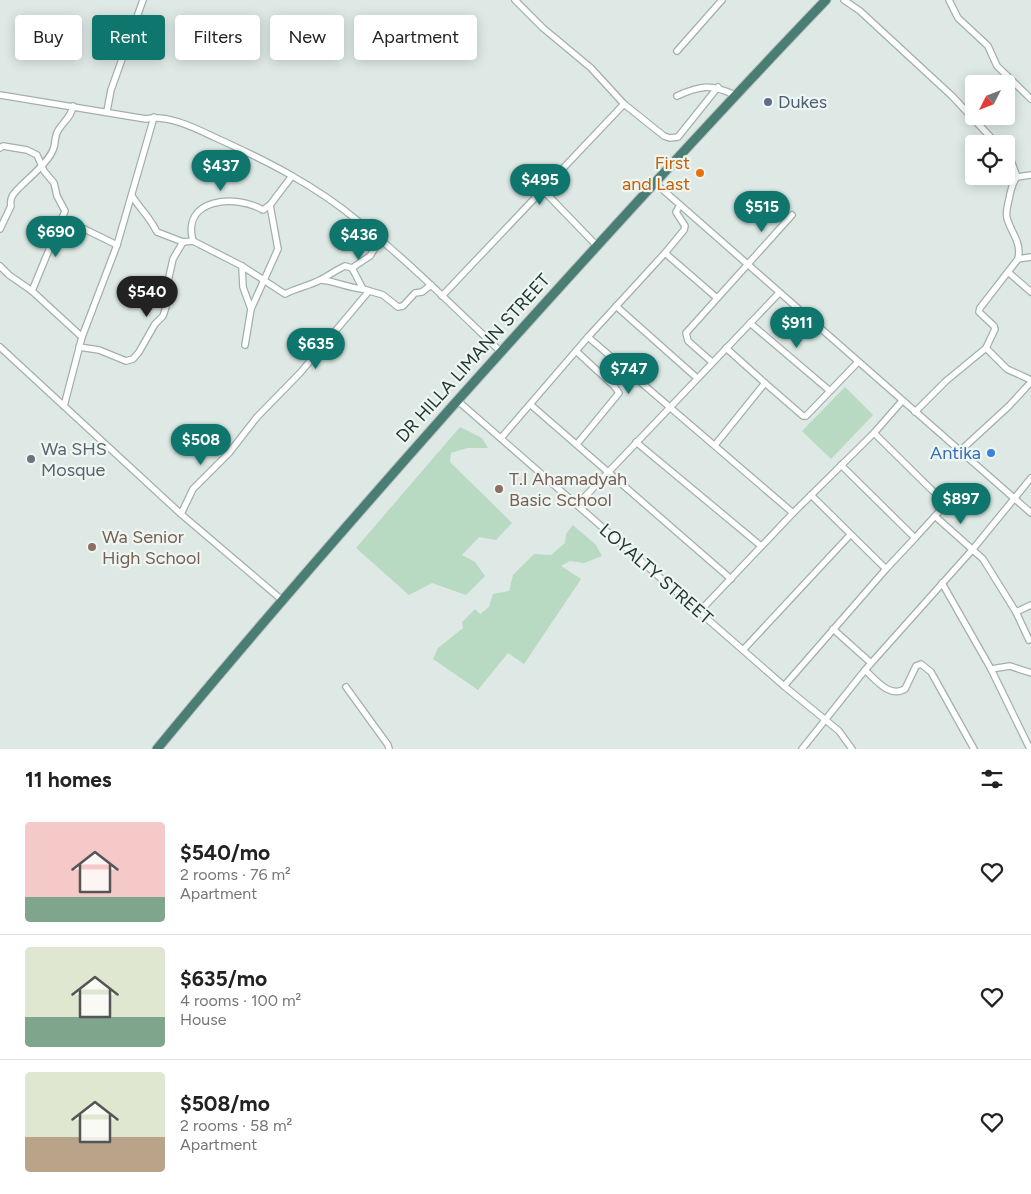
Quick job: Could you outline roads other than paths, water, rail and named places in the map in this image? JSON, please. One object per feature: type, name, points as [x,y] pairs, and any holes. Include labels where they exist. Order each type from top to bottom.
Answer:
[{"type":"highway","name":"DR HILLA LIMANN STREET","points":[[157,749],[369,498],[654,182],[826,0]]},
{"type":"street","points":[[107,111],[111,90],[143,0]]},
{"type":"street","points":[[515,0],[554,38],[591,68],[624,104],[655,131],[664,136],[678,137],[718,87]]},
{"type":"street","points":[[677,51],[722,0]]},
{"type":"street","points":[[844,0],[860,11],[952,96],[989,135]]},
{"type":"street","points":[[949,0],[958,18],[988,46],[997,66],[1031,99]]},
{"type":"street","points":[[678,96],[701,87],[718,87],[735,95]]},
{"type":"street","points":[[0,95],[107,111],[146,119],[154,117],[175,122],[260,158],[292,176],[358,220],[431,285],[501,352]]},
{"type":"street","points":[[442,296],[624,104]]},
{"type":"street","points":[[0,229],[11,206],[12,195],[41,166],[54,147],[54,140],[59,128],[71,116],[74,106]]},
{"type":"street","points":[[64,406],[82,337],[117,245],[154,117]]},
{"type":"street","points":[[0,148],[3,146],[34,152],[40,160],[41,166],[54,183],[57,196],[64,205],[65,211],[32,291]]},
{"type":"street","points":[[1015,172],[1017,177]]},
{"type":"street","points":[[915,412],[946,381],[986,348],[995,329],[979,312],[980,308],[1018,259],[1019,246],[1007,218],[1012,182],[1017,177],[1031,175]]},
{"type":"street","points":[[193,241],[190,228],[192,220],[206,206],[231,201],[257,206],[263,210],[270,205],[292,176]]},
{"type":"street","points":[[654,182],[1031,513]]},
{"type":"street","points":[[542,189],[596,246]]},
{"type":"street","points":[[132,196],[142,210],[149,215],[157,232],[182,242],[193,241],[242,266],[285,294],[320,280],[329,280],[349,288],[383,295],[398,307],[403,306],[415,293],[422,292],[431,285]]},
{"type":"street","points":[[245,345],[251,309],[278,249],[270,205]]},
{"type":"street","points":[[501,438],[588,336],[666,253],[685,226],[676,212],[680,205]]},
{"type":"street","points":[[712,362],[688,341],[686,333],[792,215]]},
{"type":"street","points":[[62,218],[117,245]]},
{"type":"street","points":[[352,268],[370,256],[380,240]]},
{"type":"street","points":[[79,347],[99,350],[126,361],[133,359],[155,324],[163,316],[166,307],[165,295],[173,259],[182,242]]},
{"type":"street","points":[[666,253],[717,298]]},
{"type":"street","points":[[1018,259],[1031,257]]},
{"type":"street","points":[[0,266],[9,275],[32,291],[82,337]]},
{"type":"street","points":[[242,266],[243,287],[251,309]]},
{"type":"street","points":[[320,280],[345,266],[352,268],[366,290]]},
{"type":"street","points":[[1008,272],[1031,292]]},
{"type":"street","points":[[180,514],[193,489],[229,453],[257,417],[300,373],[366,290]]},
{"type":"street","points":[[577,505],[779,293]]},
{"type":"street","points":[[616,306],[697,378]]},
{"type":"street","points":[[750,323],[830,391]]},
{"type":"street","points":[[588,336],[793,513]]},
{"type":"street","points":[[0,347],[180,514],[282,600]]},
{"type":"street","points":[[726,348],[802,416],[806,416],[858,362]]},
{"type":"street","points":[[960,451],[1009,406],[1031,381],[1007,369],[986,348]]},
{"type":"street","points":[[576,351],[614,386],[619,393],[577,444]]},
{"type":"street","points":[[714,445],[765,383]]},
{"type":"street","name":"LOYALTY STREET","points":[[458,401],[784,686],[839,731],[850,746]]},
{"type":"street","points":[[700,611],[793,513],[874,433],[902,401]]},
{"type":"street","points":[[531,404],[732,579]]},
{"type":"street","points":[[784,686],[886,569],[946,504],[874,433]]},
{"type":"street","points":[[636,442],[761,546]]},
{"type":"street","points":[[841,465],[915,538]]},
{"type":"street","points":[[802,749],[865,670],[973,548],[1031,478]]},
{"type":"street","points":[[811,495],[886,569]]},
{"type":"street","points":[[936,517],[973,548],[983,559],[1016,612],[1029,640]]},
{"type":"street","points":[[744,650],[850,535]]},
{"type":"street","points":[[942,583],[991,669],[1030,749]]},
{"type":"street","points":[[1016,612],[1031,605]]},
{"type":"street","points":[[833,629],[871,663]]},
{"type":"street","points":[[865,670],[888,690],[895,692],[905,689],[916,666],[921,664],[931,672],[974,749]]},
{"type":"street","points":[[991,669],[1010,666],[1031,673]]},
{"type":"street","points":[[346,687],[389,749]]},
{"type":"street","points":[[842,749],[850,746]]},
{"type":"place","name":"Dukes","points":[[768,102]]},
{"type":"place","name":"First and Last","points":[[700,173]]},
{"type":"place","name":"Antika","points":[[991,453]]},
{"type":"place","name":"Wa SHS Mosque","points":[[31,459]]},
{"type":"place","name":"T.I Ahamadyah Basic School","points":[[499,489]]},
{"type":"place","name":"Wa Senior High School","points":[[92,547]]}]
